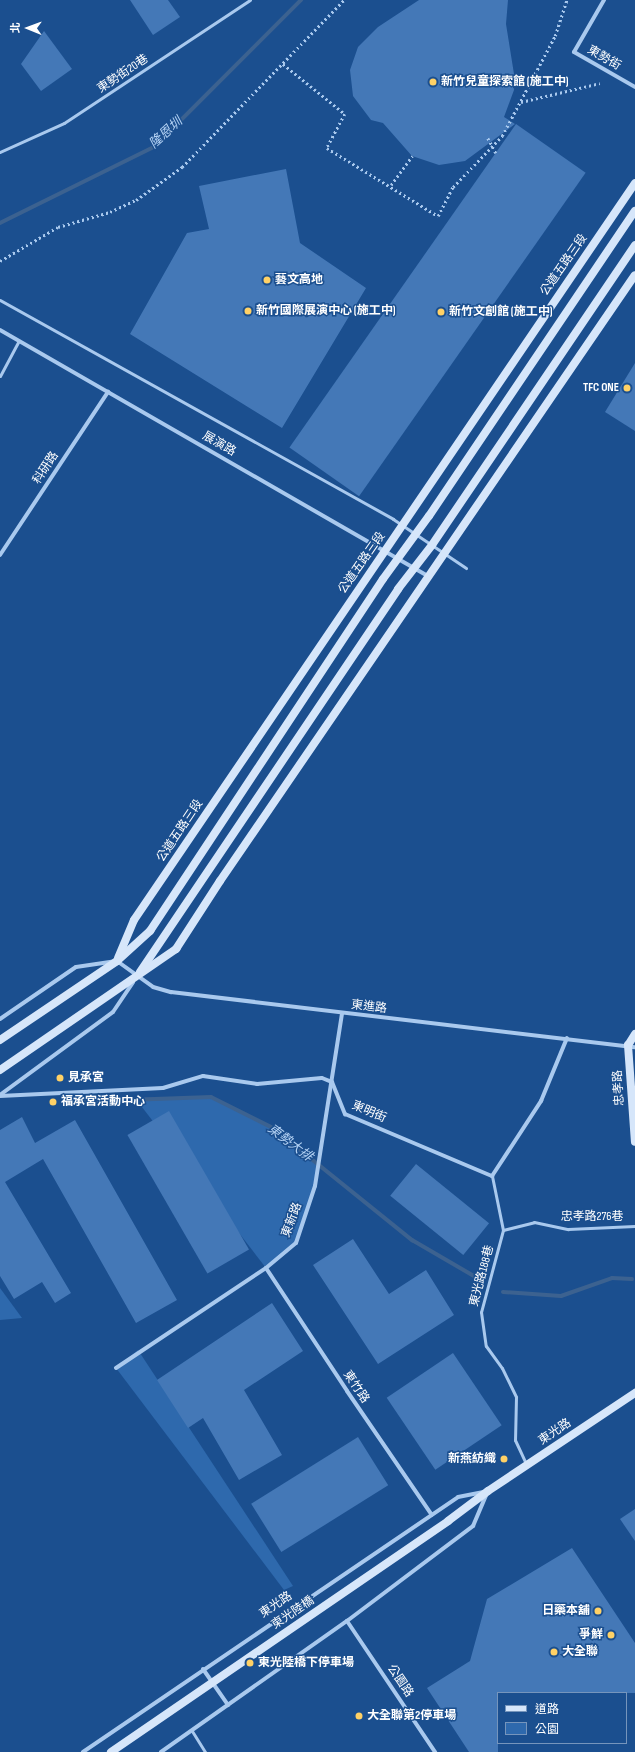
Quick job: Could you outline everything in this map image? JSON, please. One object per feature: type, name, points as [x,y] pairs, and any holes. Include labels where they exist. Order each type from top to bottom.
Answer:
[{"type":"street","name":"東勢街","points":[[604,0],[574,52],[635,87]]},
{"type":"street","name":"公道五路三段","points":[[117,961],[134,920],[635,183]]},
{"type":"street","points":[[0,1040],[117,961],[150,931],[280,732],[635,211]]},
{"type":"street","points":[[0,1096],[113,1012],[635,245]]},
{"type":"street","points":[[0,1070],[176,949],[635,275]]},
{"type":"street","name":"展演路","points":[[0,330],[429,577]]},
{"type":"street","name":"科研路","points":[[0,555],[108,392]]},
{"type":"street","points":[[0,1019],[76,967],[117,961]]},
{"type":"street","name":"東進路","points":[[117,961],[152,987],[171,992],[632,1046]]},
{"type":"street","name":"東新路","points":[[116,1368],[266,1268],[296,1243],[315,1186],[342,1013]]},
{"type":"street","points":[[632,1046],[635,1034]]},
{"type":"street","points":[[492,1176],[541,1100],[567,1038]]},
{"type":"street","name":"忠孝路","points":[[632,1046],[635,1142]]},
{"type":"street","points":[[0,1096],[163,1088],[204,1076],[257,1084],[287,1082],[314,1077],[332,1082]]},
{"type":"street","name":"東明街","points":[[332,1082],[345,1114],[492,1176]]},
{"type":"street","name":"東竹路","points":[[266,1268],[346,1391],[432,1515]]},
{"type":"street","name":"東光路","points":[[83,1752],[458,1497],[488,1491],[635,1393]]},
{"type":"street","points":[[161,1752],[348,1621],[473,1526],[488,1491]]},
{"type":"street","name":"東光陸橋","points":[[111,1752],[442,1526],[488,1491]]},
{"type":"street","name":"公園路","points":[[348,1621],[435,1752]]},
{"type":"street","points":[[203,1669],[228,1705]]},
{"type":"lane","name":"東勢街20巷","points":[[0,152],[64,123],[250,0]]},
{"type":"lane","points":[[0,300],[403,525],[466,568]]},
{"type":"lane","points":[[0,376],[19,341]]},
{"type":"lane","name":"東光路188巷","points":[[492,1176],[503,1230],[481,1312],[486,1346],[502,1368],[516,1397],[515,1440],[527,1466]]},
{"type":"lane","name":"忠孝路276巷","points":[[503,1230],[534,1222],[568,1229],[635,1226]]},
{"type":"lane","points":[[192,1730],[205,1752]]},
{"type":"path","points":[[0,260],[58,227],[110,212],[142,196],[182,167],[344,0]]},
{"type":"path","points":[[282,64],[345,114],[327,148],[391,185],[438,216],[453,187],[502,136],[555,36],[567,0]]},
{"type":"path","points":[[520,102],[600,83]]},
{"type":"path","points":[[488,138],[496,153]]},
{"type":"path","points":[[391,185],[412,156]]},
{"type":"green space","points":[[211,1097],[273,1128],[318,1164],[315,1186],[296,1243],[266,1268],[135,1098]]},
{"type":"green space","points":[[0,1288],[22,1318],[0,1320]]},
{"type":"green space","points":[[138,1350],[293,1586],[284,1590],[116,1368]]},
{"type":"building","points":[[130,0],[168,0],[180,17],[153,35]]},
{"type":"building","name":"新竹兒童探索館 (施工中)","points":[[419,0],[508,0],[506,24],[514,74],[514,90],[504,117],[515,124],[465,161],[439,165],[412,156],[383,123],[371,120],[353,96],[350,70],[358,47],[378,27]]},
{"type":"building","points":[[44,31],[72,69],[41,91],[21,64]]},
{"type":"building","name":"新竹文創館 (施工中)","points":[[516,124],[586,173],[359,496],[289,448]]},
{"type":"building","name":"新竹國際展演中心 (施工中)","points":[[286,169],[300,243],[366,288],[282,428],[130,334],[187,233],[209,229],[199,186]]},
{"type":"building","name":"TFC ONE","points":[[635,363],[635,431],[605,412]]},
{"type":"building","points":[[169,1111],[249,1250],[207,1274],[127,1135]]},
{"type":"building","points":[[22,1117],[35,1143],[75,1120],[177,1300],[136,1323],[43,1159],[5,1182],[71,1293],[55,1303],[42,1282],[14,1299],[0,1276],[0,1130]]},
{"type":"building","points":[[416,1164],[489,1223],[463,1255],[390,1196]]},
{"type":"building","points":[[353,1239],[389,1294],[426,1270],[454,1315],[378,1364],[313,1265]]},
{"type":"building","points":[[272,1303],[303,1351],[244,1390],[282,1455],[239,1480],[203,1418],[188,1428],[157,1380]]},
{"type":"building","points":[[453,1353],[502,1425],[435,1470],[387,1398]]},
{"type":"building","points":[[358,1437],[388,1485],[281,1552],[251,1504]]},
{"type":"building","points":[[635,1509],[635,1541],[620,1519]]},
{"type":"building","name":"大全聯","points":[[572,1548],[635,1643],[635,1693],[497,1692],[498,1752],[469,1752],[427,1688],[470,1661],[487,1599]]},
{"type":"waterway","name":"隆恩圳","points":[[0,223],[154,147],[301,0]]},
{"type":"waterway","name":"東勢大排","points":[[70,1102],[211,1097],[273,1128],[412,1240],[479,1279]]},
{"type":"waterway","name":"東勢大排","points":[[503,1292],[561,1296],[612,1278],[632,1279]]},
{"type":"place","name":"新竹兒童探索館 (施工中)","points":[[433,82]]},
{"type":"place","name":"藝文高地","points":[[267,280]]},
{"type":"place","name":"新竹國際展演中心 (施工中)","points":[[248,311]]},
{"type":"place","name":"新竹文創館 (施工中)","points":[[441,312]]},
{"type":"place","name":"TFC ONE","points":[[627,388]]},
{"type":"place","name":"見承宮","points":[[60,1078]]},
{"type":"place","name":"福承宮活動中心","points":[[53,1102]]},
{"type":"place","name":"新燕紡織","points":[[504,1459]]},
{"type":"place","name":"日藥本舖","points":[[598,1611]]},
{"type":"place","name":"爭鮮","points":[[611,1635]]},
{"type":"place","name":"大全聯","points":[[554,1652]]},
{"type":"place","name":"東光陸橋下停車場","points":[[250,1663]]},
{"type":"place","name":"大全聯第2停車場","points":[[359,1716]]}]
